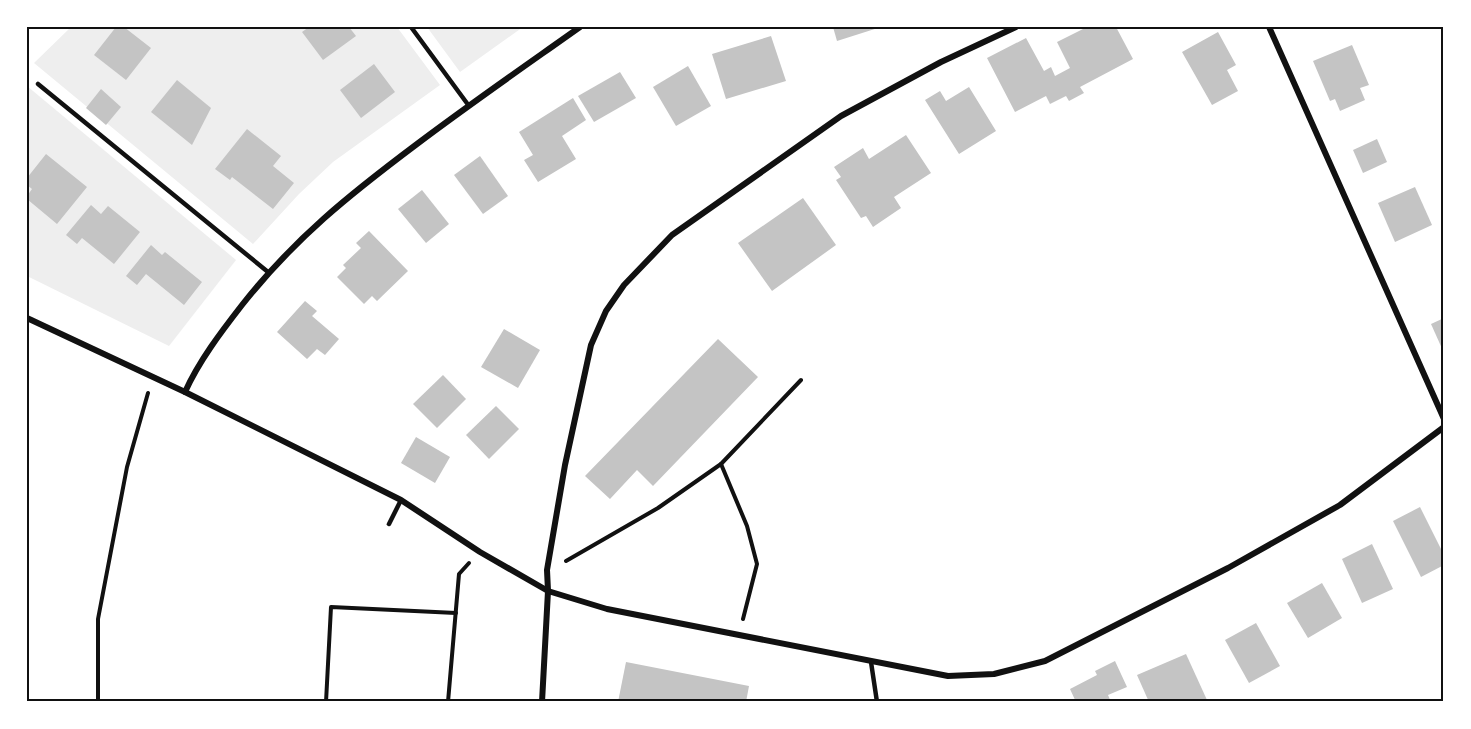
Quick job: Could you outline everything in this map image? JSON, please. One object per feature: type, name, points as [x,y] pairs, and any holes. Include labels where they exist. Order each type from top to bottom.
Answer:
[{"type":"street","points":[[185,392],[225,327],[268,272],[305,234],[350,195],[469,105],[580,27]]},
{"type":"street","points":[[542,702],[547,570],[567,454],[591,345],[606,311],[624,285],[672,235],[842,116],[941,62],[1016,27]]},
{"type":"street","points":[[1269,27],[1444,419]]},
{"type":"street","points":[[27,318],[185,392],[401,500],[480,552],[548,591],[607,609],[948,676],[994,674],[1045,661],[1228,568],[1340,505],[1444,427]]},
{"type":"lane","points":[[411,27],[469,105]]},
{"type":"lane","points":[[38,84],[268,272]]},
{"type":"lane","points":[[389,524],[401,500]]},
{"type":"lane","points":[[871,662],[878,702]]},
{"type":"path","points":[[98,702],[98,619],[127,467],[147,394],[156,379]]},
{"type":"path","points":[[547,570],[582,553],[648,514],[722,464],[801,380]]},
{"type":"path","points":[[722,464],[747,526],[757,564],[748,599]]},
{"type":"path","points":[[448,702],[459,574],[480,552]]},
{"type":"path","points":[[326,702],[331,607],[456,613]]},
{"type":"shaded area","points":[[71,27],[397,27],[440,85],[333,162],[299,194],[253,244],[34,63]]},
{"type":"shaded area","points":[[427,27],[523,27],[460,72]]},
{"type":"shaded area","points":[[27,86],[236,260],[169,346],[27,276]]},
{"type":"building","points":[[116,27],[124,27],[151,48],[126,80],[94,55]]},
{"type":"building","points":[[309,27],[349,27],[356,36],[323,60],[302,32]]},
{"type":"building","points":[[833,27],[881,27],[837,41]]},
{"type":"building","points":[[1087,27],[1116,27],[1133,59],[1080,87],[1084,93],[1069,101],[1066,96],[1050,104],[1046,96],[1015,112],[987,58],[1026,38],[1044,71],[1051,67],[1055,76],[1070,68],[1057,42]]},
{"type":"building","points":[[1218,32],[1236,65],[1227,70],[1238,91],[1212,105],[1182,52]]},
{"type":"building","points":[[771,36],[786,81],[726,99],[712,54]]},
{"type":"building","points":[[1352,45],[1369,85],[1360,88],[1365,100],[1340,111],[1335,99],[1330,101],[1313,61]]},
{"type":"building","points":[[374,64],[395,92],[361,118],[340,90]]},
{"type":"building","points":[[688,66],[711,106],[676,126],[653,87]]},
{"type":"building","points":[[620,72],[636,98],[594,122],[578,96]]},
{"type":"building","points":[[177,80],[211,108],[192,145],[151,112]]},
{"type":"building","points":[[969,87],[996,131],[959,154],[925,100],[940,91],[946,101]]},
{"type":"building","points":[[101,89],[121,107],[106,125],[86,108]]},
{"type":"building","points":[[573,98],[586,120],[562,136],[576,159],[538,182],[524,160],[533,155],[519,132]]},
{"type":"building","points":[[247,129],[281,156],[273,166],[294,183],[273,209],[232,177],[230,180],[215,169]]},
{"type":"building","points":[[906,135],[931,173],[894,197],[901,208],[873,227],[866,216],[861,218],[836,180],[841,177],[834,167],[863,148],[869,159]]},
{"type":"building","points":[[1377,139],[1387,162],[1363,173],[1353,150]]},
{"type":"building","points":[[46,154],[87,187],[57,224],[27,199],[32,189],[27,185],[27,178]]},
{"type":"building","points":[[480,156],[508,196],[483,214],[454,175]]},
{"type":"building","points":[[1415,187],[1432,225],[1395,242],[1378,203]]},
{"type":"building","points":[[422,190],[449,224],[426,243],[398,209]]},
{"type":"building","points":[[803,198],[836,245],[772,291],[738,243]]},
{"type":"building","points":[[91,205],[101,214],[108,206],[140,232],[114,264],[82,238],[77,244],[66,235]]},
{"type":"building","points":[[369,231],[408,271],[377,301],[372,296],[364,304],[337,277],[346,268],[343,265],[361,248],[356,243]]},
{"type":"building","points":[[151,245],[162,255],[165,252],[202,282],[184,305],[146,274],[137,285],[126,276]]},
{"type":"building","points":[[305,301],[317,311],[312,316],[339,339],[325,355],[317,349],[307,359],[277,332]]},
{"type":"building","points":[[1444,318],[1444,353],[1431,324]]},
{"type":"building","points":[[504,329],[540,350],[518,388],[481,367]]},
{"type":"building","points":[[718,339],[758,377],[653,486],[637,470],[610,499],[585,476]]},
{"type":"building","points":[[443,375],[466,399],[437,428],[413,404]]},
{"type":"building","points":[[496,406],[519,429],[489,459],[466,435]]},
{"type":"building","points":[[416,437],[450,457],[435,483],[401,463]]},
{"type":"building","points":[[1420,507],[1444,555],[1444,565],[1421,577],[1393,521]]},
{"type":"building","points":[[1372,544],[1393,589],[1362,603],[1342,559]]},
{"type":"building","points":[[1322,583],[1342,618],[1308,638],[1287,603]]},
{"type":"building","points":[[1256,623],[1280,666],[1249,683],[1225,640]]},
{"type":"building","points":[[1186,654],[1207,700],[1203,702],[1149,702],[1137,675]]},
{"type":"building","points":[[1115,661],[1127,687],[1108,695],[1111,702],[1076,702],[1070,689],[1097,675],[1095,671]]},
{"type":"building","points":[[626,662],[749,686],[746,702],[618,702]]}]
